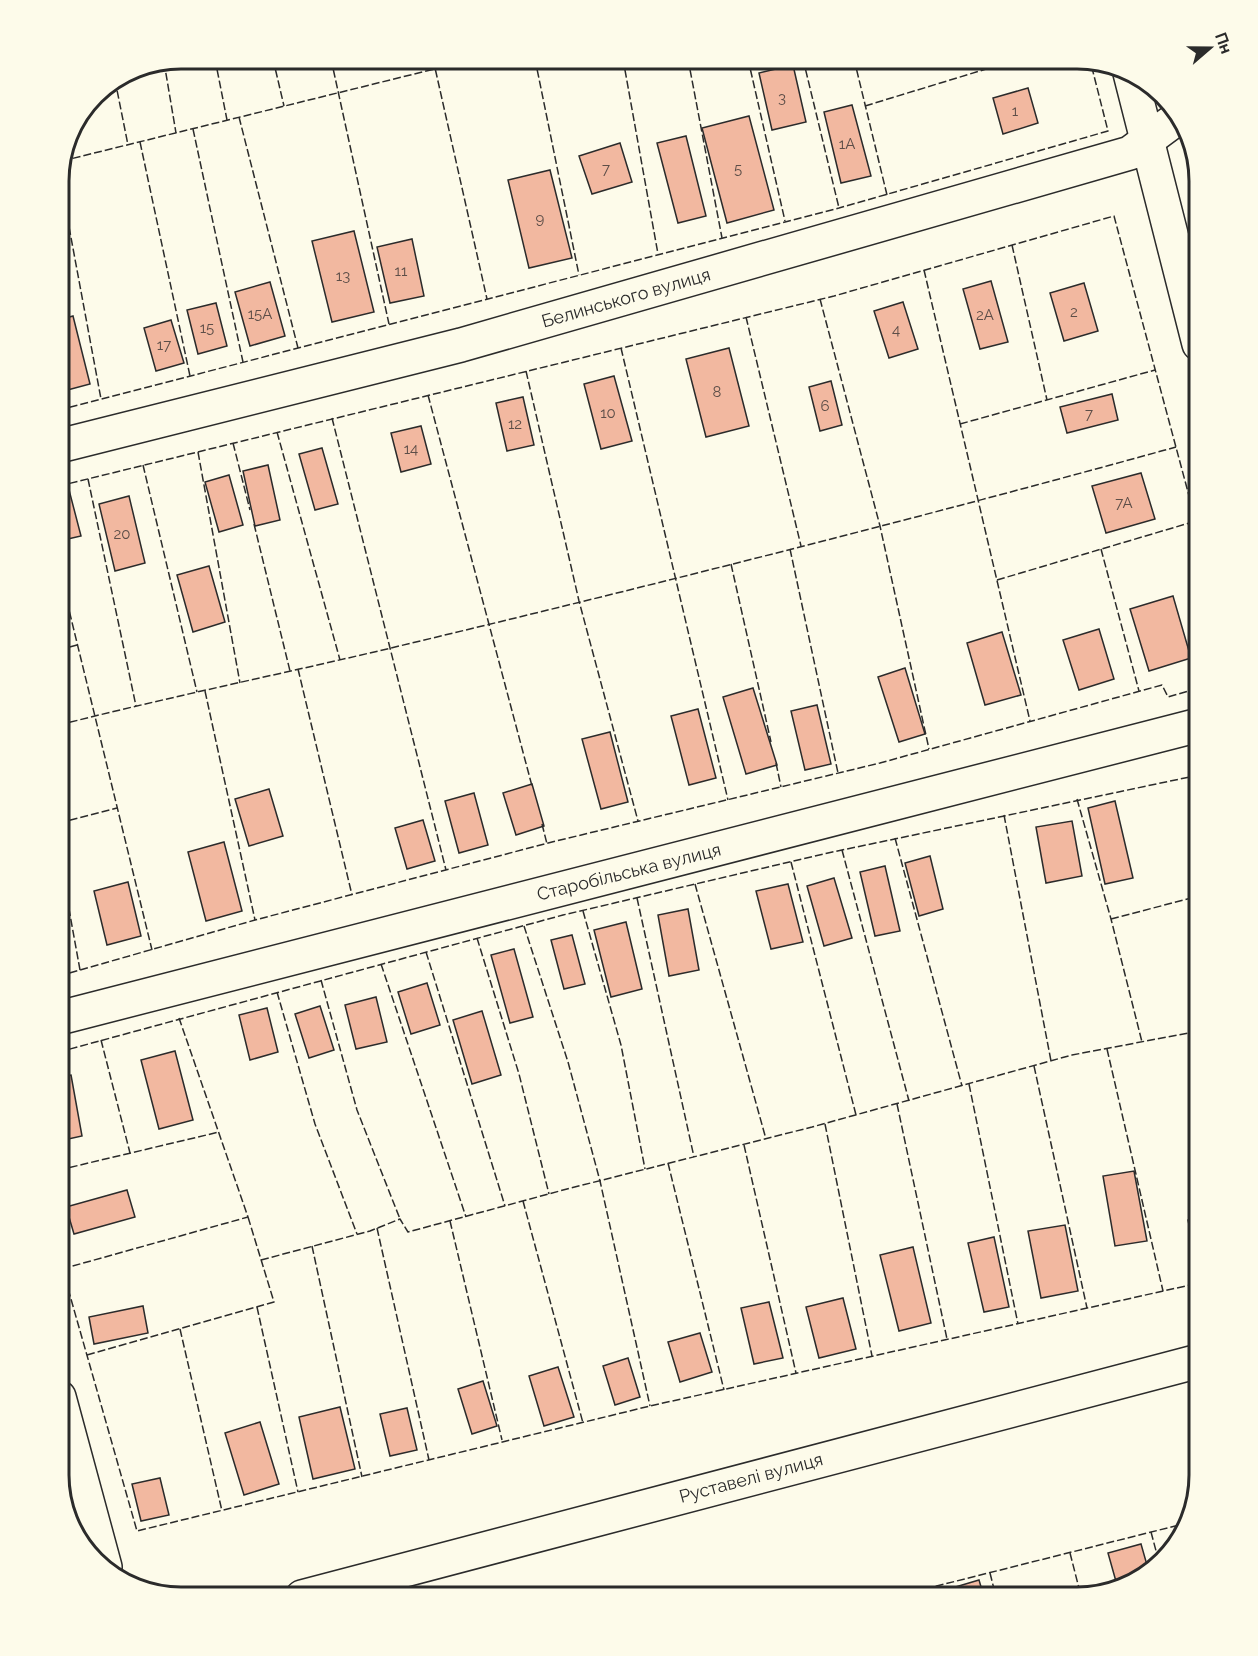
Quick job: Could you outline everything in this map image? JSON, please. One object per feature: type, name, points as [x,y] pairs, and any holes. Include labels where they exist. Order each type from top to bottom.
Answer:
[{"type":"street","points":[[1133,84],[1189,302]]},
{"type":"street","name":"Белинського вулиця","points":[[69,443],[461,345],[1130,153],[1172,122]]},
{"type":"street","name":"Старобільська вулиця","points":[[69,1015],[1189,728]]},
{"type":"street","name":"Руставелі вулиця","points":[[344,1587],[1189,1364]]},
{"type":"street","points":[[69,1437],[101,1553]]},
{"type":"building","points":[[776,69],[794,69],[806,122],[772,130],[759,73]]},
{"type":"building","points":[[1028,88],[1038,123],[1003,134],[993,98]]},
{"type":"building","points":[[852,105],[871,176],[841,183],[824,112]]},
{"type":"building","points":[[749,116],[774,210],[727,223],[702,128]]},
{"type":"building","points":[[686,136],[706,216],[678,223],[657,143]]},
{"type":"building","points":[[620,143],[632,182],[592,194],[579,156]]},
{"type":"building","points":[[550,170],[572,258],[529,268],[508,180]]},
{"type":"building","points":[[354,231],[374,312],[332,322],[312,241]]},
{"type":"building","points":[[412,239],[424,296],[390,303],[377,247]]},
{"type":"building","points":[[991,281],[1008,342],[980,349],[963,289]]},
{"type":"building","points":[[270,282],[285,336],[250,346],[235,292]]},
{"type":"building","points":[[1084,283],[1098,331],[1064,341],[1050,293]]},
{"type":"building","points":[[903,302],[918,349],[889,358],[874,311]]},
{"type":"building","points":[[216,303],[227,346],[198,354],[187,310]]},
{"type":"building","points":[[73,316],[90,384],[69,390],[69,317]]},
{"type":"building","points":[[171,320],[184,363],[156,371],[144,328]]},
{"type":"building","points":[[729,348],[749,426],[706,437],[686,359]]},
{"type":"building","points":[[614,376],[632,441],[601,449],[584,384]]},
{"type":"building","points":[[831,381],[842,425],[820,431],[809,387]]},
{"type":"building","points":[[1112,394],[1118,420],[1067,433],[1060,407]]},
{"type":"building","points":[[523,397],[534,445],[507,451],[496,403]]},
{"type":"building","points":[[421,426],[431,464],[401,472],[391,433]]},
{"type":"building","points":[[322,448],[338,504],[315,510],[299,454]]},
{"type":"building","points":[[268,465],[280,520],[255,526],[243,471]]},
{"type":"building","points":[[1141,473],[1155,519],[1106,533],[1092,486]]},
{"type":"building","points":[[229,475],[243,525],[219,532],[205,482]]},
{"type":"building","points":[[69,490],[81,536],[69,539]]},
{"type":"building","points":[[129,496],[145,563],[115,571],[99,504]]},
{"type":"building","points":[[209,566],[225,622],[193,632],[177,575]]},
{"type":"building","points":[[1173,596],[1189,651],[1189,659],[1149,671],[1130,609]]},
{"type":"building","points":[[1099,629],[1114,679],[1079,690],[1063,640]]},
{"type":"building","points":[[1002,632],[1021,695],[985,705],[967,643]]},
{"type":"building","points":[[905,668],[925,734],[899,742],[878,677]]},
{"type":"building","points":[[753,688],[777,765],[746,774],[723,697]]},
{"type":"building","points":[[817,705],[831,764],[805,770],[791,711]]},
{"type":"building","points":[[698,709],[716,778],[689,785],[671,716]]},
{"type":"building","points":[[610,732],[628,802],[601,809],[582,739]]},
{"type":"building","points":[[532,784],[544,826],[516,835],[503,793]]},
{"type":"building","points":[[269,789],[283,836],[249,846],[235,799]]},
{"type":"building","points":[[474,793],[488,845],[459,853],[445,801]]},
{"type":"building","points":[[1115,801],[1133,878],[1105,884],[1088,808]]},
{"type":"building","points":[[423,820],[435,861],[407,869],[395,828]]},
{"type":"building","points":[[1072,821],[1082,876],[1046,883],[1036,827]]},
{"type":"building","points":[[224,842],[242,911],[206,921],[188,852]]},
{"type":"building","points":[[930,856],[943,909],[919,916],[905,863]]},
{"type":"building","points":[[885,866],[900,931],[875,936],[860,872]]},
{"type":"building","points":[[834,878],[852,938],[824,946],[807,886]]},
{"type":"building","points":[[128,882],[141,936],[107,945],[94,891]]},
{"type":"building","points":[[788,884],[803,942],[771,949],[756,891]]},
{"type":"building","points":[[688,909],[699,970],[669,976],[658,915]]},
{"type":"building","points":[[626,922],[642,989],[611,997],[594,930]]},
{"type":"building","points":[[572,935],[585,984],[564,989],[551,940]]},
{"type":"building","points":[[514,949],[533,1017],[510,1023],[491,955]]},
{"type":"building","points":[[427,983],[440,1025],[411,1034],[398,992]]},
{"type":"building","points":[[376,997],[387,1042],[356,1049],[345,1005]]},
{"type":"building","points":[[320,1006],[334,1050],[309,1058],[295,1014]]},
{"type":"building","points":[[267,1008],[278,1052],[250,1060],[239,1015]]},
{"type":"building","points":[[482,1011],[501,1075],[472,1084],[453,1020]]},
{"type":"building","points":[[175,1051],[193,1120],[159,1129],[141,1060]]},
{"type":"building","points":[[69,1075],[71,1075],[82,1136],[69,1139]]},
{"type":"building","points":[[1134,1171],[1147,1241],[1115,1246],[1103,1176]]},
{"type":"building","points":[[127,1190],[135,1217],[74,1234],[69,1217],[69,1206]]},
{"type":"building","points":[[1065,1225],[1078,1291],[1041,1298],[1028,1231]]},
{"type":"building","points":[[994,1237],[1009,1307],[984,1312],[968,1243]]},
{"type":"building","points":[[913,1247],[931,1323],[899,1331],[880,1255]]},
{"type":"building","points":[[843,1298],[856,1349],[819,1358],[806,1307]]},
{"type":"building","points":[[769,1302],[783,1358],[754,1364],[741,1308]]},
{"type":"building","points":[[143,1306],[148,1333],[94,1344],[89,1317]]},
{"type":"building","points":[[700,1333],[712,1372],[680,1382],[668,1342]]},
{"type":"building","points":[[628,1358],[640,1397],[615,1405],[603,1366]]},
{"type":"building","points":[[558,1367],[574,1417],[544,1426],[529,1376]]},
{"type":"building","points":[[483,1381],[497,1426],[472,1434],[458,1389]]},
{"type":"building","points":[[340,1407],[355,1469],[313,1479],[299,1417]]},
{"type":"building","points":[[407,1408],[417,1450],[390,1456],[380,1414]]},
{"type":"building","points":[[260,1422],[279,1484],[244,1495],[225,1433]]},
{"type":"building","points":[[160,1478],[169,1515],[141,1521],[132,1484]]},
{"type":"building","points":[[1141,1544],[1146,1563],[1133,1572],[1115,1580],[1108,1553]]},
{"type":"building","points":[[979,1580],[981,1587],[955,1587]]},
{"type":"fence","points":[[217,69],[227,120]]},
{"type":"fence","points":[[275,69],[284,106]]},
{"type":"fence","points":[[333,69],[389,324]]},
{"type":"fence","points":[[435,69],[487,299]]},
{"type":"fence","points":[[72,159],[435,69]]},
{"type":"fence","points":[[537,69],[579,275]]},
{"type":"fence","points":[[625,69],[658,254]]},
{"type":"fence","points":[[690,69],[722,238]]},
{"type":"fence","points":[[750,69],[785,221]]},
{"type":"fence","points":[[805,69],[839,208]]},
{"type":"fence","points":[[856,69],[887,195]]},
{"type":"fence","points":[[865,106],[986,69]]},
{"type":"fence","points":[[165,70],[176,133]]},
{"type":"fence","points":[[69,407],[839,208],[1108,131],[1093,70]]},
{"type":"fence","points":[[117,89],[128,145]]},
{"type":"fence","points":[[239,117],[298,348]]},
{"type":"fence","points":[[193,129],[243,362]]},
{"type":"fence","points":[[140,142],[190,376]]},
{"type":"fence","points":[[69,484],[834,296],[1114,216],[1189,496]]},
{"type":"fence","points":[[69,227],[101,399]]},
{"type":"fence","points":[[1012,245],[1047,400]]},
{"type":"fence","points":[[924,270],[1030,721]]},
{"type":"fence","points":[[820,299],[880,526],[929,749]]},
{"type":"fence","points":[[746,317],[801,546]]},
{"type":"fence","points":[[621,348],[728,800]]},
{"type":"fence","points":[[960,424],[1155,370]]},
{"type":"fence","points":[[526,371],[579,601],[638,821]]},
{"type":"fence","points":[[428,395],[532,786]]},
{"type":"fence","points":[[332,418],[446,870]]},
{"type":"fence","points":[[277,432],[340,660]]},
{"type":"fence","points":[[233,443],[250,510]]},
{"type":"fence","points":[[69,723],[391,648],[686,576],[883,526],[1176,447]]},
{"type":"fence","points":[[198,452],[240,683]]},
{"type":"fence","points":[[143,465],[197,692]]},
{"type":"fence","points":[[88,479],[136,706]]},
{"type":"fence","points":[[997,580],[1189,523]]},
{"type":"fence","points":[[254,524],[290,671]]},
{"type":"fence","points":[[790,549],[838,773]]},
{"type":"fence","points":[[1101,549],[1139,691]]},
{"type":"fence","points":[[731,564],[771,742]]},
{"type":"fence","points":[[69,610],[152,950]]},
{"type":"fence","points":[[69,647],[77,645]]},
{"type":"fence","points":[[298,669],[352,895]]},
{"type":"fence","points":[[69,973],[255,920],[552,842],[880,763],[1162,685],[1168,697],[1189,691]]},
{"type":"fence","points":[[205,691],[255,920]]},
{"type":"fence","points":[[776,763],[781,787]]},
{"type":"fence","points":[[69,1049],[563,915],[828,853],[1189,777]]},
{"type":"fence","points":[[1077,799],[1111,919],[1142,1042]]},
{"type":"fence","points":[[69,820],[117,808]]},
{"type":"fence","points":[[1004,815],[1051,1061]]},
{"type":"fence","points":[[542,824],[547,844]]},
{"type":"fence","points":[[895,838],[962,1086]]},
{"type":"fence","points":[[842,850],[909,1101]]},
{"type":"fence","points":[[791,862],[856,1115]]},
{"type":"fence","points":[[695,884],[766,1139]]},
{"type":"fence","points":[[637,898],[694,1157]]},
{"type":"fence","points":[[1111,919],[1189,899]]},
{"type":"fence","points":[[69,909],[80,970]]},
{"type":"fence","points":[[583,911],[621,1045],[645,1169]]},
{"type":"fence","points":[[524,926],[568,1062],[600,1181],[650,1406]]},
{"type":"fence","points":[[477,938],[519,1074],[549,1194]]},
{"type":"fence","points":[[426,952],[505,1206]]},
{"type":"fence","points":[[381,964],[466,1217]]},
{"type":"fence","points":[[321,980],[357,1110],[400,1219]]},
{"type":"fence","points":[[277,992],[315,1124],[357,1234]]},
{"type":"fence","points":[[69,1267],[248,1217],[179,1018]]},
{"type":"fence","points":[[261,1260],[370,1231],[400,1219],[408,1232],[812,1127],[1072,1055],[1189,1033]]},
{"type":"fence","points":[[101,1040],[130,1153]]},
{"type":"fence","points":[[1107,1049],[1163,1291]]},
{"type":"fence","points":[[1034,1066],[1087,1308]]},
{"type":"fence","points":[[969,1084],[1018,1324]]},
{"type":"fence","points":[[897,1104],[947,1339]]},
{"type":"fence","points":[[825,1124],[872,1356]]},
{"type":"fence","points":[[69,1168],[219,1132]]},
{"type":"fence","points":[[744,1145],[796,1373]]},
{"type":"fence","points":[[668,1163],[724,1390]]},
{"type":"fence","points":[[523,1201],[583,1423]]},
{"type":"fence","points":[[87,1355],[274,1302],[248,1217]]},
{"type":"fence","points":[[450,1221],[502,1440]]},
{"type":"fence","points":[[377,1228],[429,1460]]},
{"type":"fence","points":[[312,1246],[362,1477]]},
{"type":"fence","points":[[69,1292],[137,1531],[650,1406],[1189,1285]]},
{"type":"fence","points":[[257,1307],[298,1492]]},
{"type":"fence","points":[[180,1329],[222,1511]]},
{"type":"fence","points":[[933,1587],[1177,1526]]},
{"type":"fence","points":[[1151,1532],[1157,1553]]},
{"type":"fence","points":[[1070,1553],[1079,1587]]},
{"type":"fence","points":[[990,1573],[994,1587]]}]
